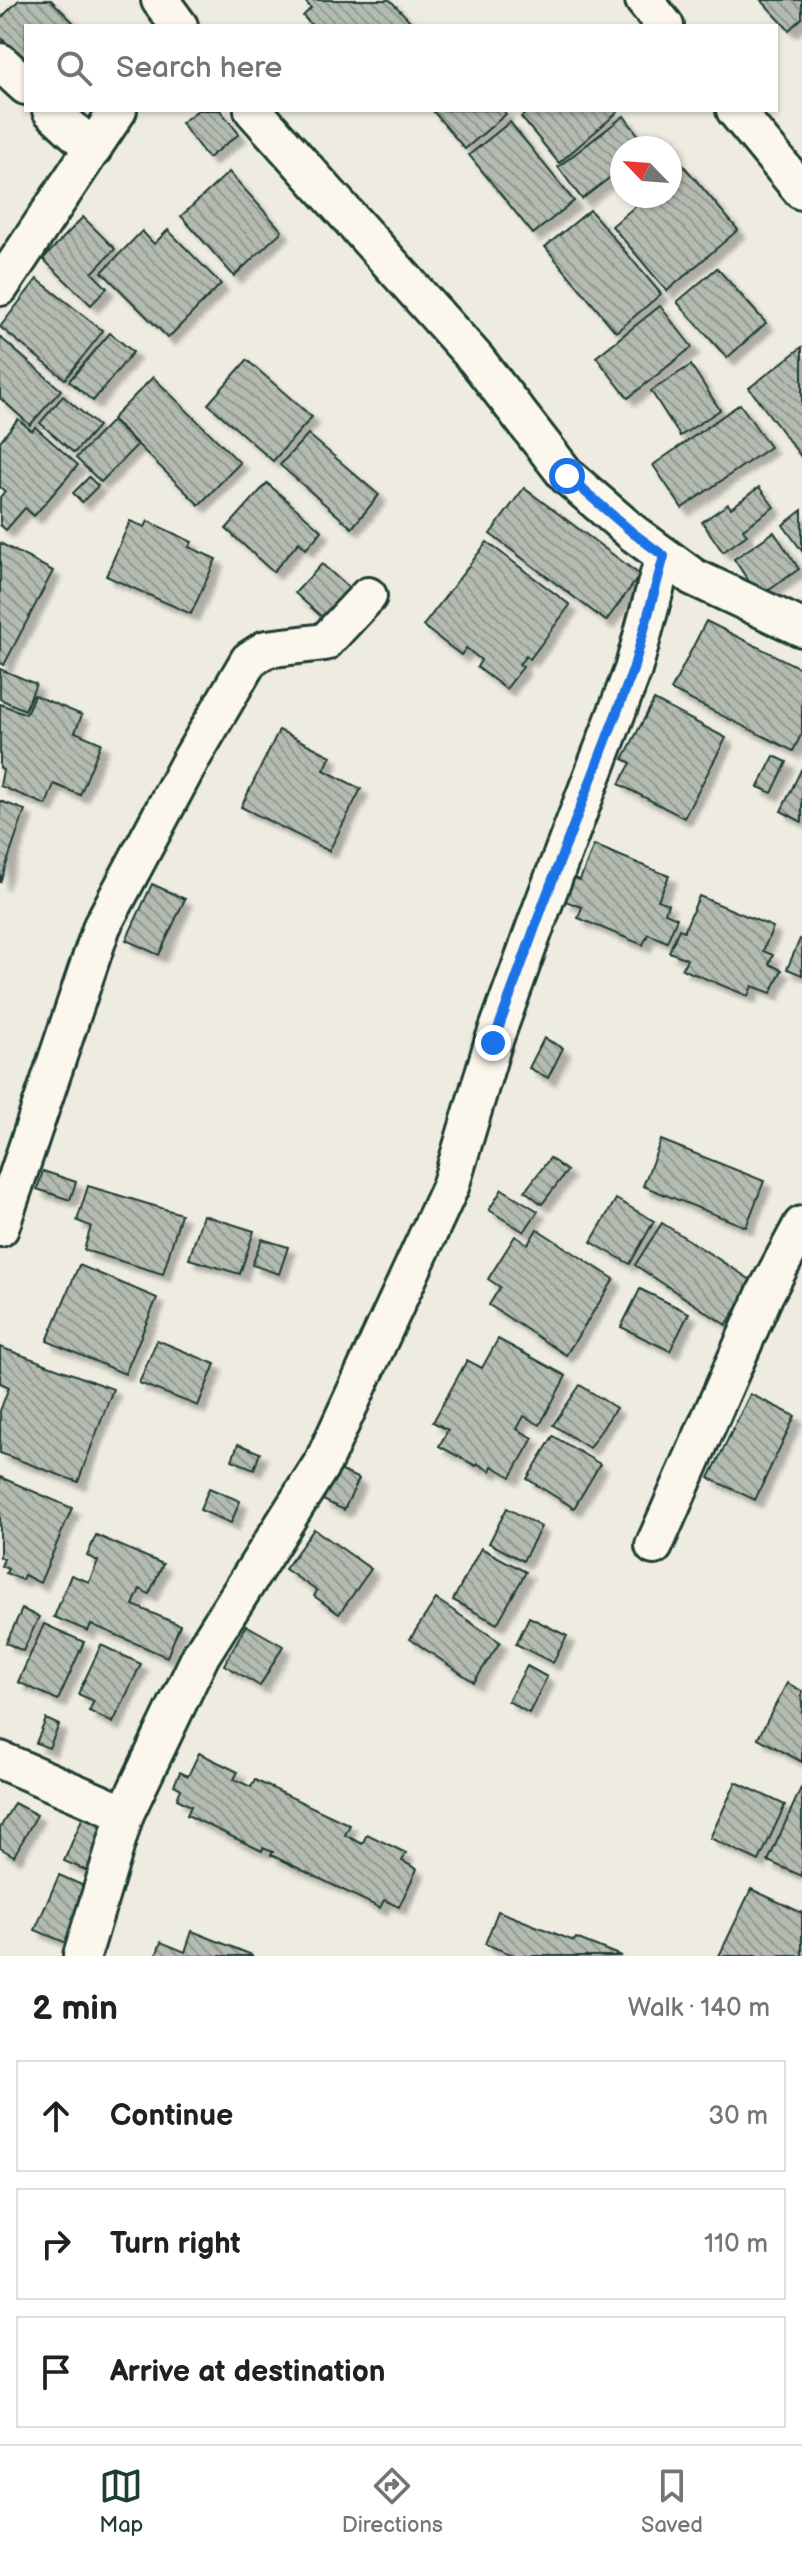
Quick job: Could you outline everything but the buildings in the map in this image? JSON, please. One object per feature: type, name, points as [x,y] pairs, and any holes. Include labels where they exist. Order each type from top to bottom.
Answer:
[{"type":"street","points":[[160,0],[178,24]]},
{"type":"street","points":[[644,0],[663,24]]},
{"type":"street","points":[[0,62],[24,84]]},
{"type":"street","points":[[53,112],[93,149]]},
{"type":"street","points":[[0,287],[117,112]]},
{"type":"street","points":[[255,112],[476,359],[567,476],[633,533],[693,577],[802,628]]},
{"type":"street","points":[[737,112],[802,191]]},
{"type":"street","points":[[82,1956],[125,1814],[201,1655],[323,1462],[450,1187],[493,1043],[633,670],[664,556]]},
{"type":"street","points":[[0,1228],[102,926],[190,761],[256,653],[325,642],[368,596]]},
{"type":"street","points":[[654,1546],[765,1294],[802,1225]]},
{"type":"street","points":[[0,1760],[125,1814]]},
{"type":"route","points":[[493,1043],[633,670],[664,556],[567,476]]}]
